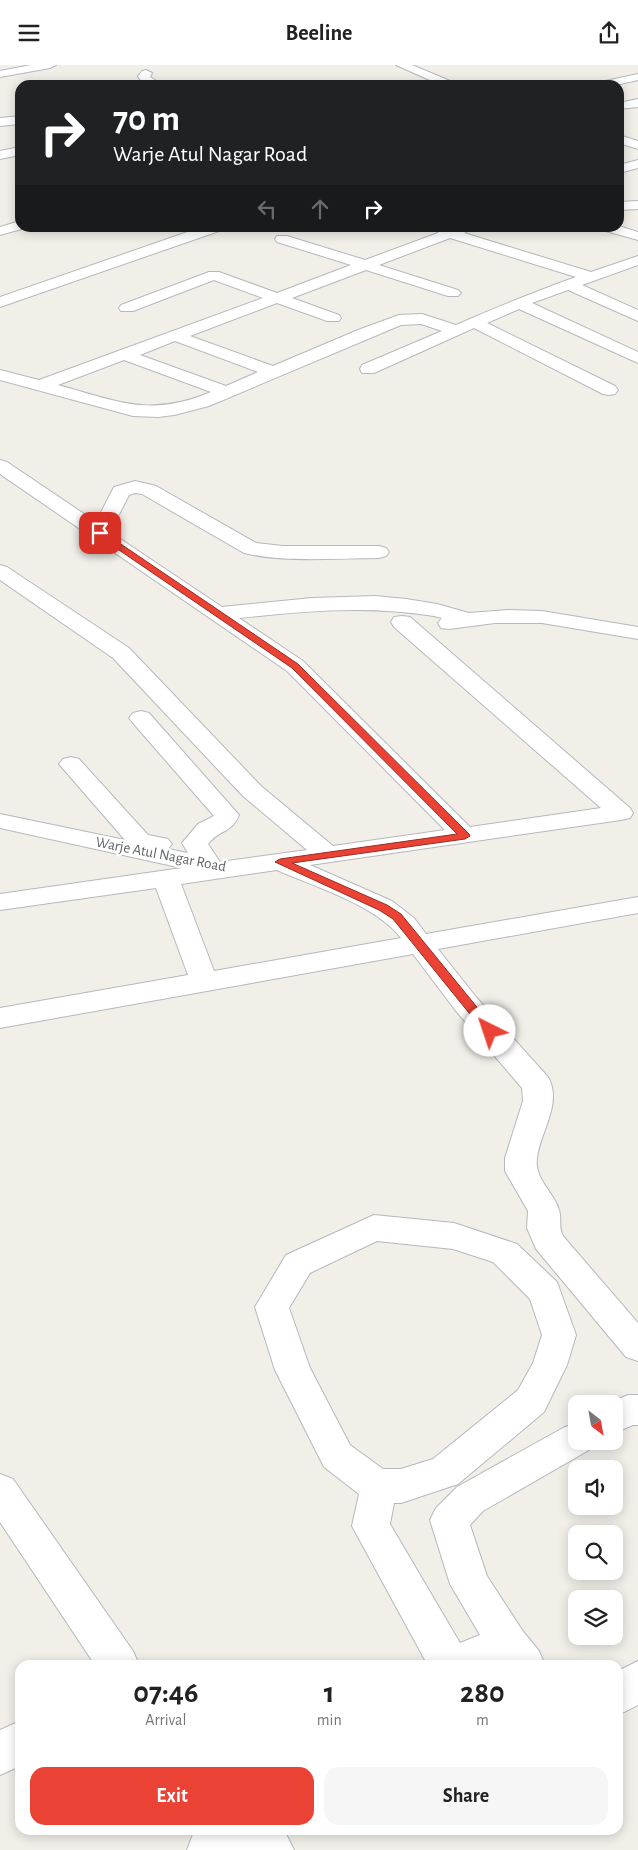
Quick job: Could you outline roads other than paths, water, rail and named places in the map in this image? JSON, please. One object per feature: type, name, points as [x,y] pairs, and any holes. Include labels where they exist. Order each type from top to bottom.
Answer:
[{"type":"street","points":[[0,74],[50,65]]},
{"type":"street","points":[[402,65],[439,80]]},
{"type":"street","points":[[146,73],[144,76],[147,80]]},
{"type":"street","points":[[624,80],[638,77]]},
{"type":"street","points":[[624,105],[638,103]]},
{"type":"street","points":[[0,122],[15,120]]},
{"type":"street","points":[[624,141],[638,145]]},
{"type":"street","points":[[0,155],[15,152]]},
{"type":"street","points":[[624,168],[638,164]]},
{"type":"street","points":[[624,206],[638,205]]},
{"type":"street","points":[[0,231],[15,226]]},
{"type":"street","points":[[0,302],[202,232]]},
{"type":"street","points":[[444,232],[588,276]]},
{"type":"street","points":[[40,386],[456,232]]},
{"type":"street","points":[[624,232],[638,236]]},
{"type":"street","points":[[282,239],[453,293]]},
{"type":"street","points":[[362,248],[390,257]]},
{"type":"street","points":[[368,369],[518,303],[588,276],[638,260]]},
{"type":"street","points":[[612,269],[629,276]]},
{"type":"street","points":[[126,308],[214,275],[280,297],[334,318]]},
{"type":"street","points":[[567,284],[638,316]]},
{"type":"street","points":[[518,303],[638,358]]},
{"type":"street","points":[[0,375],[145,412],[158,412],[188,407],[399,320],[422,319],[456,330]]},
{"type":"street","points":[[474,322],[609,390]]},
{"type":"street","points":[[176,336],[273,372]]},
{"type":"street","points":[[125,355],[227,392]]},
{"type":"street","points":[[0,466],[295,666],[465,836]]},
{"type":"street","points":[[100,533],[121,491],[127,488],[139,487],[149,490],[251,549],[283,552],[379,552]]},
{"type":"street","points":[[0,571],[121,653],[252,791],[328,855]]},
{"type":"street","points":[[218,613],[364,602],[443,610],[467,619],[540,617],[620,632],[638,633]]},
{"type":"street","name":"Warje Atul Nagar Road","points":[[0,821],[210,859],[280,862],[621,813],[408,627],[467,619]]},
{"type":"street","points":[[141,718],[226,815],[224,822],[207,829],[210,859]]},
{"type":"street","points":[[71,764],[140,841],[210,859]]},
{"type":"street","points":[[0,902],[166,878],[210,859]]},
{"type":"street","points":[[280,862],[383,907],[404,923],[466,1004],[537,1085],[538,1101],[521,1158],[521,1171],[544,1211],[541,1219],[543,1233],[551,1245],[638,1347]]},
{"type":"street","points":[[166,878],[205,983]]},
{"type":"street","points":[[0,1019],[638,905]]},
{"type":"street","points":[[374,1228],[454,1236],[505,1253],[545,1292],[559,1335],[550,1365],[531,1401],[445,1472],[400,1486],[379,1486],[364,1478],[337,1456],[293,1370],[272,1307],[298,1264],[374,1228]]},
{"type":"street","points":[[623,1413],[628,1410],[638,1410]]},
{"type":"street","points":[[482,1660],[516,1654],[470,1584],[449,1520],[470,1499],[568,1444]]},
{"type":"street","points":[[379,1486],[371,1526],[446,1657],[445,1660]]},
{"type":"street","points":[[0,1491],[115,1660]]},
{"type":"street","points":[[623,1692],[638,1681]]},
{"type":"street","points":[[0,1754],[15,1745]]},
{"type":"street","points":[[209,1850],[228,1835]]},
{"type":"street","points":[[262,1835],[272,1850]]}]
